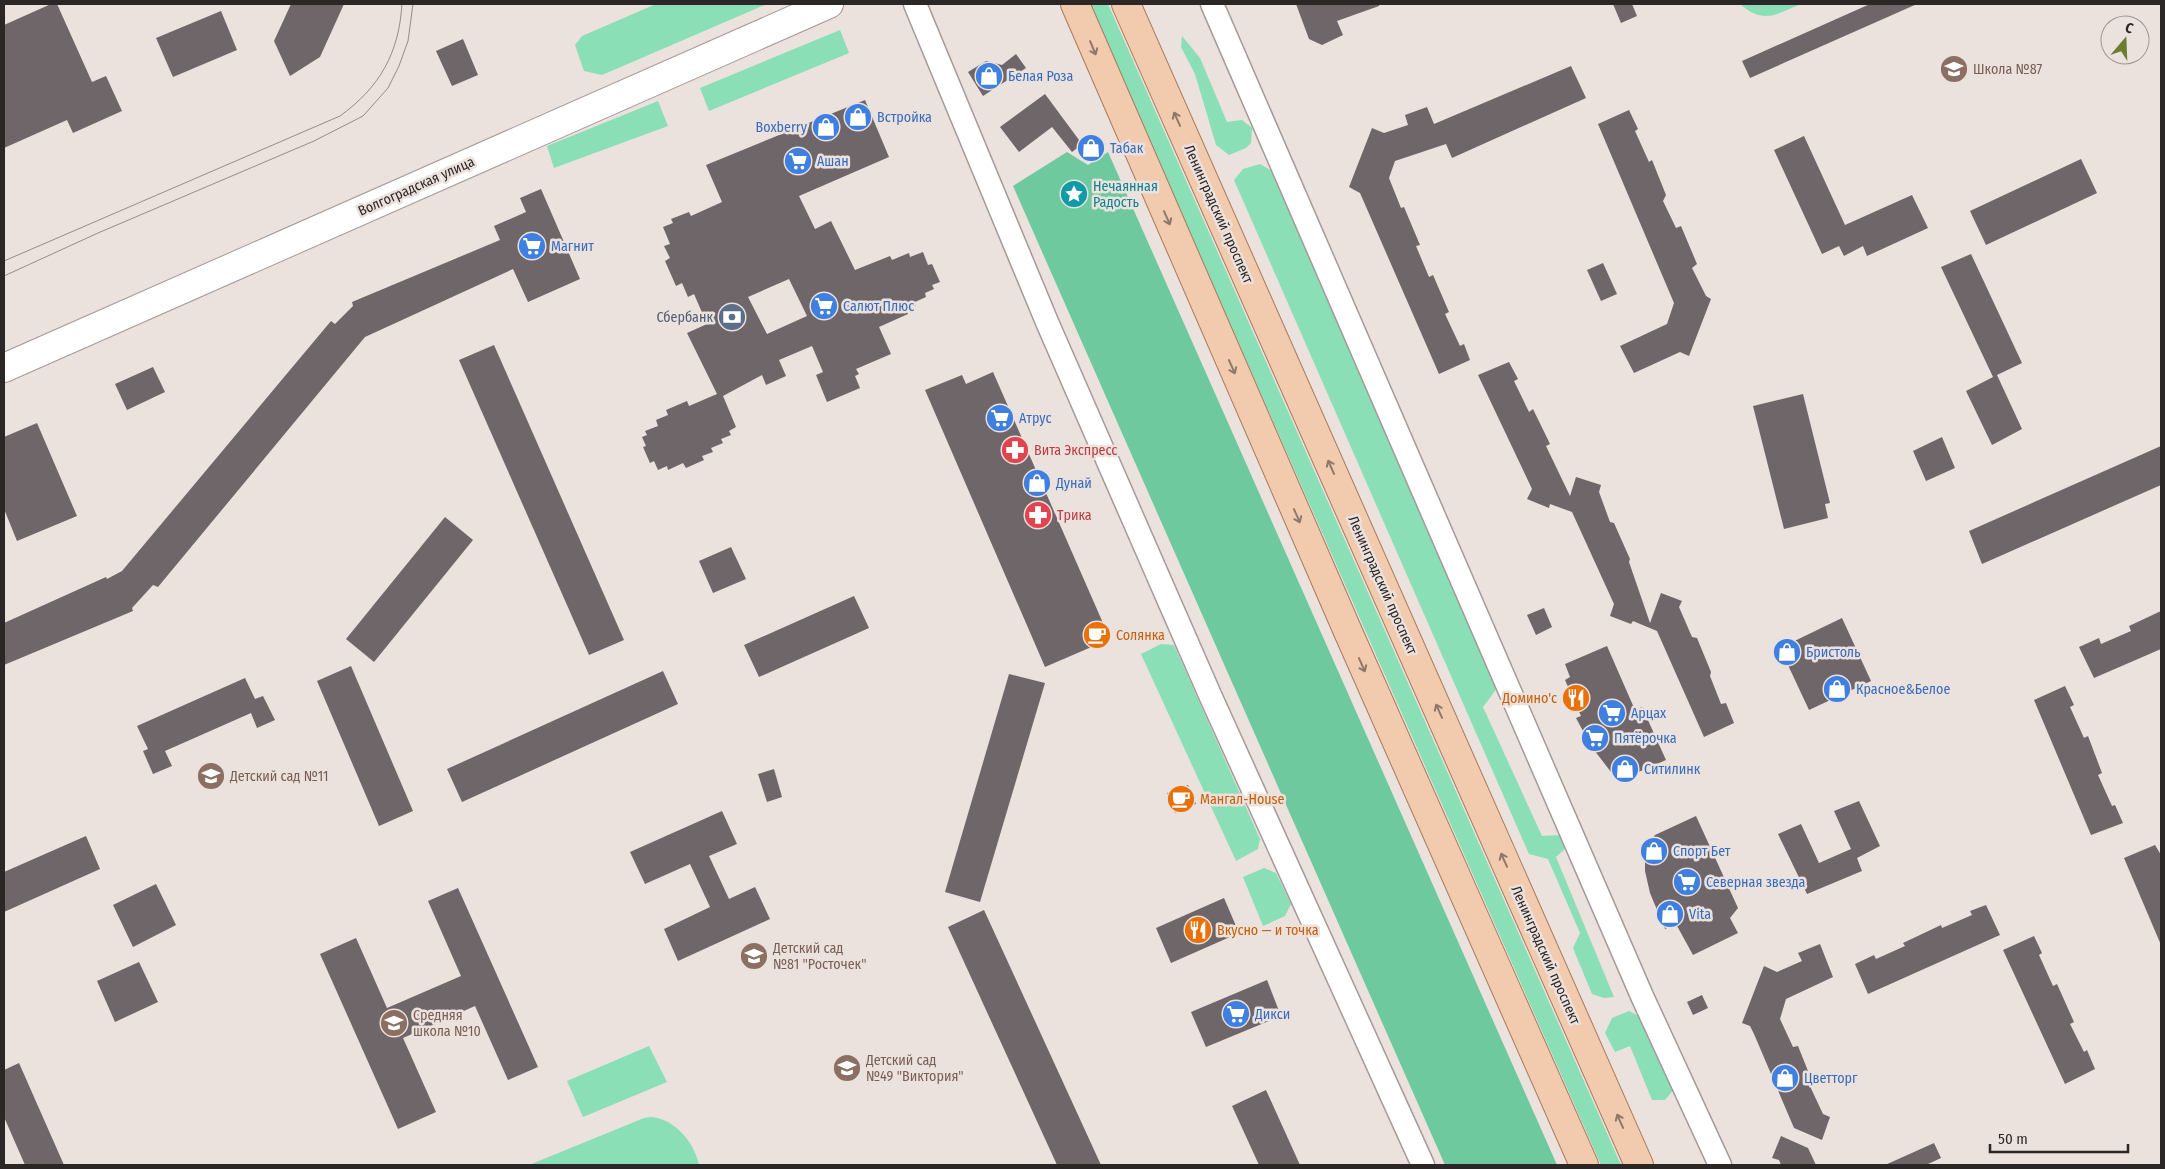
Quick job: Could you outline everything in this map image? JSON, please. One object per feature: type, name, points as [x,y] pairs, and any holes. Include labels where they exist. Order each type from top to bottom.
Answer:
[{"type":"main road","points":[[1075,4],[1345,625],[1584,1165]]},
{"type":"main road","name":"Ленинградский проспект","points":[[1126,4],[1639,1165]]},
{"type":"street","name":"Волгоградская улица","points":[[4,368],[829,4]]},
{"type":"street","points":[[914,4],[1047,322],[1210,694],[1423,1165]]},
{"type":"street","points":[[1212,4],[1642,996],[1720,1165]]},
{"type":"green space","points":[[656,4],[767,4],[602,75],[584,71],[575,45],[582,36]]},
{"type":"green space","points":[[1089,4],[1108,4],[1621,1165],[1601,1165]]},
{"type":"green space","points":[[1740,4],[1801,4],[1777,14],[1763,16],[1748,10]]},
{"type":"green space","points":[[840,30],[849,53],[709,111],[700,88]]},
{"type":"green space","points":[[1182,36],[1200,58],[1227,122],[1242,120],[1252,128],[1251,143],[1246,148],[1229,155],[1216,145],[1195,74],[1181,47]]},
{"type":"green space","points":[[658,101],[668,126],[554,168],[547,146]]},
{"type":"green space","points":[[1067,152],[1088,165],[1108,152],[1557,1165],[1445,1165],[1013,186]]},
{"type":"green space","points":[[1260,164],[1272,171],[1498,687],[1483,707],[1542,836],[1561,835],[1566,848],[1556,857],[1614,997],[1604,998],[1592,994],[1573,948],[1580,933],[1548,859],[1529,854],[1234,180],[1243,169]]},
{"type":"green space","points":[[1161,644],[1174,645],[1260,839],[1258,849],[1236,861],[1141,654]]},
{"type":"green space","points":[[1264,868],[1276,873],[1291,904],[1285,916],[1263,926],[1243,877]]},
{"type":"green space","points":[[1629,1011],[1641,1017],[1674,1089],[1665,1100],[1652,1100],[1630,1046],[1615,1052],[1605,1033],[1612,1018]]},
{"type":"green space","points":[[649,1046],[667,1082],[583,1117],[567,1081]]},
{"type":"green space","points":[[651,1117],[668,1122],[682,1133],[693,1148],[699,1165],[529,1165],[644,1118]]},
{"type":"building","points":[[51,4],[57,4],[92,82],[106,76],[122,111],[73,133],[67,120],[4,148],[4,25]]},
{"type":"building","points":[[291,4],[344,4],[320,57],[290,76],[274,41]]},
{"type":"building","points":[[1296,4],[1379,4],[1379,6],[1337,21],[1343,35],[1322,45],[1309,39]]},
{"type":"building","points":[[1613,4],[1632,4],[1637,16],[1621,23]]},
{"type":"building","points":[[1870,4],[1917,4],[1750,78],[1742,61]]},
{"type":"building","points":[[221,11],[237,50],[173,77],[156,38]]},
{"type":"building","points":[[463,39],[478,75],[452,86],[436,51]]},
{"type":"building","name":"Белая Роза","points":[[1016,54],[1026,68],[983,96],[968,72],[986,61],[1002,65]]},
{"type":"building","points":[[1571,66],[1586,98],[1452,158],[1446,144],[1395,161],[1389,178],[1401,208],[1404,207],[1420,245],[1416,246],[1429,277],[1433,275],[1449,312],[1445,314],[1460,346],[1464,344],[1470,360],[1439,374],[1360,193],[1349,187],[1372,128],[1384,133],[1408,125],[1405,115],[1427,107],[1434,124]]},
{"type":"building","points":[[1045,94],[1082,144],[1092,137],[1102,151],[1090,160],[1080,146],[1072,152],[1052,127],[1019,152],[1000,127]]},
{"type":"building","points":[[865,100],[889,157],[799,196],[815,229],[831,221],[855,270],[890,256],[892,260],[909,253],[910,257],[923,252],[928,265],[932,264],[940,282],[932,285],[934,289],[925,293],[926,297],[915,302],[916,306],[906,310],[908,314],[879,327],[891,354],[856,369],[859,374],[855,376],[860,388],[827,402],[816,375],[823,372],[812,346],[779,360],[786,376],[766,385],[762,375],[723,396],[736,427],[729,431],[731,435],[721,439],[723,443],[711,448],[713,452],[702,456],[704,460],[686,468],[683,463],[668,470],[667,466],[658,470],[654,461],[650,463],[643,447],[646,446],[642,437],[647,435],[645,431],[658,426],[656,420],[668,415],[666,410],[687,401],[689,406],[717,394],[687,333],[707,324],[694,294],[688,297],[682,283],[676,286],[665,261],[670,258],[664,246],[670,244],[663,227],[673,223],[671,219],[689,212],[691,216],[722,202],[706,165]],"holes":[[[789,279],[807,316],[767,334],[748,297]]]},
{"type":"building","points":[[1629,110],[1638,129],[1635,131],[1649,162],[1652,160],[1666,195],[1663,201],[1676,228],[1681,226],[1697,264],[1692,268],[1706,296],[1711,299],[1689,356],[1680,352],[1634,373],[1620,346],[1667,324],[1674,303],[1598,124]]},
{"type":"building","points":[[1804,136],[1845,225],[1912,195],[1928,228],[1867,256],[1863,246],[1844,256],[1839,246],[1822,254],[1774,150]]},
{"type":"building","points":[[2081,159],[2097,193],[1986,245],[1970,211]]},
{"type":"building","points":[[541,189],[580,279],[528,302],[513,269],[365,337],[158,587],[153,585],[132,608],[133,611],[4,665],[4,623],[122,571],[331,321],[335,324],[353,306],[352,302],[500,240],[494,226],[526,212],[520,198]]},
{"type":"building","points":[[1971,254],[2022,363],[1997,375],[2022,429],[1992,445],[1966,391],[1993,377],[1941,267]]},
{"type":"building","points":[[1603,263],[1617,294],[1601,301],[1587,270]]},
{"type":"building","points":[[494,345],[624,640],[589,655],[459,360]]},
{"type":"building","points":[[1509,362],[1518,379],[1514,381],[1529,412],[1533,409],[1550,444],[1546,446],[1570,496],[1576,477],[1601,485],[1599,492],[1610,522],[1614,523],[1630,559],[1629,562],[1650,623],[1661,593],[1682,601],[1679,607],[1692,637],[1697,638],[1711,672],[1710,676],[1721,704],[1726,703],[1734,723],[1704,737],[1657,631],[1633,621],[1631,624],[1610,616],[1614,604],[1572,512],[1550,504],[1549,508],[1527,499],[1532,489],[1478,375]]},
{"type":"building","points":[[153,367],[165,392],[127,410],[115,384]]},
{"type":"building","points":[[993,372],[1110,639],[1045,667],[925,390],[962,375],[966,384]]},
{"type":"building","points":[[1803,394],[1830,503],[1825,504],[1828,518],[1784,529],[1753,406]]},
{"type":"building","points":[[37,423],[77,516],[17,541],[4,509],[4,437]]},
{"type":"building","points":[[1942,437],[1955,468],[1926,481],[1913,451]]},
{"type":"building","points":[[2161,446],[2161,485],[1982,564],[1969,531]]},
{"type":"building","points":[[445,517],[473,540],[374,662],[346,639]]},
{"type":"building","points":[[731,547],[746,579],[713,593],[699,561]]},
{"type":"building","points":[[854,596],[869,628],[759,677],[744,645]]},
{"type":"building","points":[[1544,608],[1552,627],[1536,635],[1527,615]]},
{"type":"building","points":[[2161,611],[2161,649],[2094,678],[2079,647],[2099,638],[2101,644],[2131,631],[2129,626]]},
{"type":"building","points":[[1842,618],[1871,681],[1809,710],[1780,648]]},
{"type":"building","name":"Арцах","points":[[1607,646],[1635,710],[1642,707],[1666,760],[1627,777],[1617,768],[1611,772],[1591,746],[1576,718],[1581,716],[1565,680],[1570,677],[1565,664]]},
{"type":"building","points":[[351,666],[413,811],[379,826],[317,681]]},
{"type":"building","points":[[663,671],[678,704],[462,802],[447,769]]},
{"type":"building","points":[[1009,674],[1045,683],[980,902],[945,892]]},
{"type":"building","points":[[245,678],[255,699],[263,696],[275,720],[257,728],[251,713],[165,751],[172,766],[153,774],[143,751],[148,749],[137,726]]},
{"type":"building","points":[[2065,686],[2074,705],[2070,707],[2084,738],[2088,736],[2102,773],[2098,775],[2112,806],[2115,805],[2123,823],[2091,835],[2034,700]]},
{"type":"building","points":[[774,769],[782,797],[767,802],[758,774]]},
{"type":"building","name":"Мангал-House","points":[[1188,785],[1196,804],[1175,813],[1167,793]]},
{"type":"building","points":[[1859,801],[1880,846],[1857,858],[1862,871],[1807,894],[1778,834],[1801,824],[1819,863],[1851,849],[1834,811]]},
{"type":"building","points":[[722,811],[737,844],[709,856],[729,899],[755,887],[770,919],[678,961],[664,929],[710,907],[690,864],[645,884],[630,852]]},
{"type":"building","name":"Северная звезда","points":[[1696,816],[1738,908],[1730,918],[1738,933],[1693,955],[1676,924],[1665,929],[1650,893],[1645,871],[1645,856],[1648,843],[1655,835]]},
{"type":"building","points":[[86,836],[100,869],[4,912],[4,872]]},
{"type":"building","points":[[2155,845],[2161,855],[2161,945],[2124,858]]},
{"type":"building","points":[[156,884],[176,925],[133,947],[113,905]]},
{"type":"building","name":"Средняя школа №10","points":[[458,888],[538,1067],[508,1080],[475,1006],[403,1038],[436,1112],[398,1129],[320,954],[356,938],[387,1008],[461,976],[428,901]]},
{"type":"building","name":"Вкусно — и точка","points":[[1224,898],[1239,933],[1171,963],[1156,928]]},
{"type":"building","points":[[1986,905],[2000,935],[1868,994],[1855,964],[1874,955],[1876,959],[1905,946],[1903,943],[1941,925],[1942,928],[1972,915],[1970,911]]},
{"type":"building","points":[[984,910],[1101,1165],[1057,1165],[948,927]]},
{"type":"building","points":[[2034,936],[2042,953],[2039,955],[2053,986],[2057,984],[2074,1022],[2070,1024],[2084,1052],[2087,1050],[2095,1069],[2065,1084],[2003,950]]},
{"type":"building","points":[[1820,944],[1833,977],[1786,999],[1780,1019],[1793,1047],[1798,1046],[1812,1081],[1808,1082],[1823,1114],[1830,1117],[1822,1140],[1794,1128],[1754,1034],[1750,1026],[1742,1023],[1764,966],[1777,972],[1802,961],[1798,953]]},
{"type":"building","points":[[139,962],[158,1002],[115,1022],[97,981]]},
{"type":"building","name":"Дикси","points":[[1267,980],[1281,1016],[1206,1047],[1191,1012]]},
{"type":"building","points":[[1702,995],[1708,1008],[1693,1015],[1687,1002]]},
{"type":"building","points":[[19,1063],[64,1165],[25,1165],[4,1117],[4,1070]]},
{"type":"building","points":[[1266,1090],[1300,1165],[1259,1165],[1232,1106]]},
{"type":"building","points":[[1781,1136],[1808,1148],[1816,1165],[1781,1165],[1779,1160],[1772,1158]]},
{"type":"building","points":[[1934,1143],[1941,1158],[1926,1165],[1885,1165]]},
{"type":"tram line","points":[[4,261],[340,116],[366,93],[385,67],[397,38],[402,4]]},
{"type":"tram line","points":[[4,276],[98,233],[314,141],[363,116],[388,88],[399,66],[408,41],[413,4]]},
{"type":"place","name":"Школа №87","points":[[1954,69]]},
{"type":"place","name":"Белая Роза","points":[[989,76]]},
{"type":"place","name":"Встройка","points":[[858,117]]},
{"type":"place","name":"Boxberry","points":[[826,127]]},
{"type":"place","name":"Табак","points":[[1091,148]]},
{"type":"place","name":"Ашан","points":[[798,161]]},
{"type":"place","name":"Нечаянная Радость","points":[[1074,194]]},
{"type":"place","name":"Магнит","points":[[532,246]]},
{"type":"place","name":"Салют Плюс","points":[[824,306]]},
{"type":"place","name":"Сбербанк","points":[[732,317]]},
{"type":"place","name":"Атрус","points":[[1000,418]]},
{"type":"place","name":"Вита Экспресс","points":[[1015,450]]},
{"type":"place","name":"Дунай","points":[[1037,483]]},
{"type":"place","name":"Трика","points":[[1038,515]]},
{"type":"place","name":"Солянка","points":[[1097,635]]},
{"type":"place","name":"Бристоль","points":[[1787,652]]},
{"type":"place","name":"Красное&Белое","points":[[1837,689]]},
{"type":"place","name":"Домино'c","points":[[1576,698]]},
{"type":"place","name":"Арцах","points":[[1612,713]]},
{"type":"place","name":"Пятёрочка","points":[[1595,738]]},
{"type":"place","name":"Ситилинк","points":[[1625,769]]},
{"type":"place","name":"Детский сад №11","points":[[211,776]]},
{"type":"place","name":"Мангал-House","points":[[1181,799]]},
{"type":"place","name":"Спорт Бет","points":[[1654,851]]},
{"type":"place","name":"Северная звезда","points":[[1687,882]]},
{"type":"place","name":"Vita","points":[[1670,914]]},
{"type":"place","name":"Вкусно — и точка","points":[[1198,930]]},
{"type":"place","name":"Детский сад №81 \"Росточек\"","points":[[754,956]]},
{"type":"place","name":"Дикси","points":[[1236,1014]]},
{"type":"place","name":"Средняя школа №10","points":[[394,1023]]},
{"type":"place","name":"Детский сад №49 \"Виктория\"","points":[[847,1068]]},
{"type":"place","name":"Цветторг","points":[[1785,1078]]}]
